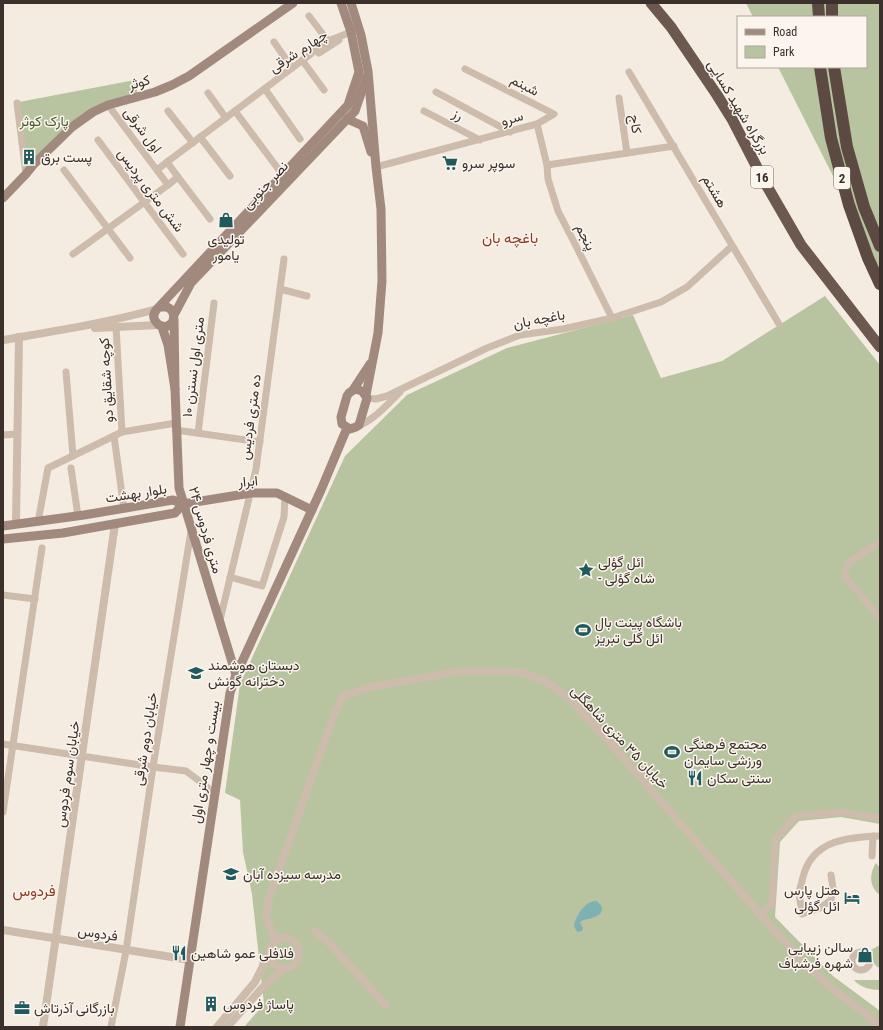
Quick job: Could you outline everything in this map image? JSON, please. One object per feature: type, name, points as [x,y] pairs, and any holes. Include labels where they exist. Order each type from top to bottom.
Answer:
[{"type":"highway","name":"بزرگراه شهید کسایی","points":[[651,3],[670,27],[732,119],[764,181],[802,245],[880,347]]},
{"type":"highway","points":[[818,3],[819,16]]},
{"type":"highway","points":[[832,3],[832,16]]},
{"type":"highway","name":"2","points":[[820,68],[832,138],[849,205],[868,258],[880,284]]},
{"type":"highway","name":"2","points":[[834,68],[847,146],[864,208],[880,246]]},
{"type":"main road","name":"کوثر","points":[[3,198],[34,164],[76,124],[92,112],[108,105],[172,86],[189,76],[293,3]]},
{"type":"main road","points":[[342,3],[351,32]]},
{"type":"main road","points":[[351,3],[361,35],[368,71],[381,209],[382,281],[378,333],[367,396],[361,421],[356,427],[347,428],[342,424],[341,417],[347,396],[353,390],[373,360]]},
{"type":"main road","name":"نصر جنوبی","points":[[158,308],[348,105],[358,72],[351,32]]},
{"type":"main road","name":"نصر جنوبی","points":[[174,317],[191,283],[355,111],[368,71]]},
{"type":"main road","points":[[347,119],[363,126],[376,167]]},
{"type":"main road","points":[[164,306],[171,309],[174,317],[169,325],[160,326],[154,320],[154,316],[158,308],[164,306]]},
{"type":"main road","name":"۲۴ متری فردوس","points":[[174,317],[176,427],[179,488],[236,675]]},
{"type":"main road","name":"۲۴ متری فردوس","points":[[160,326],[168,345],[175,389]]},
{"type":"main road","points":[[353,390],[359,390],[367,396]]},
{"type":"main road","name":"بیست و چهار متری اول","points":[[180,1027],[230,693],[236,675],[312,510],[347,428]]},
{"type":"main road","name":"ابرار","points":[[183,504],[250,494],[277,493],[312,510]]},
{"type":"main road","name":"بلوار بهشت","points":[[3,526],[124,509],[173,500],[183,504],[176,513],[63,533],[3,539]]},
{"type":"street","points":[[309,16],[328,41]]},
{"type":"street","points":[[157,170],[328,41],[351,32]]},
{"type":"street","name":"چهارم شرقی","points":[[262,90],[351,32]]},
{"type":"street","points":[[274,42],[292,68]]},
{"type":"street","points":[[302,60],[324,90]]},
{"type":"street","name":"شبنم","points":[[465,69],[554,114],[537,124]]},
{"type":"street","name":"هشتم","points":[[629,72],[779,324]]},
{"type":"street","points":[[262,90],[300,139]]},
{"type":"street","points":[[436,92],[510,132]]},
{"type":"street","points":[[208,93],[226,118]]},
{"type":"street","name":"کاج","points":[[619,98],[627,153]]},
{"type":"street","points":[[16,103],[26,174]]},
{"type":"street","name":"اول شرقی","points":[[108,105],[168,184]]},
{"type":"street","points":[[168,110],[193,143]]},
{"type":"street","points":[[235,111],[279,170]]},
{"type":"street","name":"رز","points":[[424,111],[480,140]]},
{"type":"street","name":"سرو","points":[[376,167],[537,124],[547,165]]},
{"type":"street","points":[[200,137],[230,176]]},
{"type":"street","name":"شش متری پردیس","points":[[98,140],[183,254]]},
{"type":"street","points":[[547,165],[674,146]]},
{"type":"street","points":[[167,162],[210,219]]},
{"type":"street","name":"پنجم","points":[[547,165],[548,179],[558,211],[612,318]]},
{"type":"street","points":[[64,170],[130,258]]},
{"type":"street","points":[[73,254],[178,177]]},
{"type":"street","name":"باغچه بان","points":[[405,388],[487,348],[520,335],[562,329],[612,318],[661,302],[687,287],[732,246]]},
{"type":"street","name":"ده متری فردیس","points":[[219,622],[256,469],[284,258]]},
{"type":"street","points":[[280,289],[307,296]]},
{"type":"street","name":"۱۰ متری اول نسترن","points":[[198,433],[214,303]]},
{"type":"street","points":[[3,340],[72,329],[127,317],[158,308]]},
{"type":"street","points":[[72,329],[160,326]]},
{"type":"street","name":"کوچه شقایق دو","points":[[116,327],[122,432]]},
{"type":"street","points":[[16,524],[19,337]]},
{"type":"street","points":[[66,372],[73,456]]},
{"type":"street","points":[[367,396],[376,399],[405,388]]},
{"type":"street","points":[[356,427],[373,418],[405,388]]},
{"type":"street","points":[[38,522],[48,468],[122,432],[176,427],[198,433],[260,442]]},
{"type":"street","points":[[3,435],[17,434]]},
{"type":"street","points":[[114,436],[124,509]]},
{"type":"street","points":[[71,468],[78,516]]},
{"type":"street","points":[[230,577],[262,586],[284,517],[285,497]]},
{"type":"street","name":"خیابان سوم فردوس","points":[[43,1027],[115,524]]},
{"type":"street","name":"خیابان دوم شرقی","points":[[111,1027],[126,951],[153,768],[191,531]]},
{"type":"street","points":[[880,542],[848,562],[844,576],[880,618]]},
{"type":"street","points":[[3,812],[42,548]]},
{"type":"street","points":[[3,595],[35,599]]},
{"type":"street","name":"خیابان ۳۵ متری شاهگلی","points":[[275,940],[266,916],[269,898],[334,716],[343,696],[366,688],[460,671],[521,672],[546,682],[568,697],[648,785],[803,963],[834,990],[880,1026]]},
{"type":"street","points":[[3,744],[153,768],[186,771],[206,786],[214,795]]},
{"type":"street","points":[[761,914],[772,904],[776,839],[796,816],[842,812],[880,818]]},
{"type":"street","points":[[831,875],[833,888],[830,900],[820,908],[802,914],[800,892],[805,870],[814,855],[824,847],[836,841],[876,836],[872,856]]},
{"type":"street","name":"فردوس","points":[[3,930],[126,951],[190,960]]},
{"type":"street","points":[[315,931],[329,943],[386,1005]]},
{"type":"street","points":[[217,1027],[256,982],[275,940],[284,938],[293,940],[299,952],[297,961],[264,986],[227,1027]]},
{"type":"street","points":[[269,954],[273,963],[281,968],[286,968]]},
{"type":"green space","points":[[746,3],[880,3],[880,269],[779,68],[867,68],[867,16],[752,16]]},
{"type":"green space","name":"پارک کوثر","points":[[135,80],[138,96],[106,104],[34,162],[27,163],[19,102]]},
{"type":"green space","name":"ائل گؤلی - شاه گؤلی","points":[[825,296],[880,365],[880,824],[841,817],[799,821],[780,842],[775,917],[833,976],[880,1011],[880,1027],[244,1027],[264,1004],[252,894],[243,852],[240,800],[225,793],[240,684],[345,456],[407,395],[507,348],[633,315],[661,378],[722,361]]},
{"type":"green space","points":[[876,863],[880,868],[880,895],[876,892],[871,880],[872,872]]},
{"type":"green space","points":[[880,945],[880,968],[874,963],[871,950]]},
{"type":"green space","points":[[854,980],[880,980],[880,990],[866,988],[859,985]]},
{"type":"water","points":[[597,901],[602,907],[602,911],[595,917],[581,921],[580,923],[583,928],[582,931],[577,932],[574,926],[579,914],[587,904]]},
{"type":"place","name":"پست برق","points":[[29,157]]},
{"type":"place","name":"سوپر سرو","points":[[450,163]]},
{"type":"place","name":"تولیدی یامور","points":[[226,220]]},
{"type":"place","name":"ائل گؤلی - شاه گؤلی","points":[[586,570]]},
{"type":"place","name":"باشگاه پینت بال ائل گلی تبریز","points":[[583,630]]},
{"type":"place","name":"دبستان هوشمند دخترانه گونش","points":[[196,673]]},
{"type":"place","name":"مجتمع فرهنگی ورزشی سایمان","points":[[672,752]]},
{"type":"place","name":"سنتی سکان","points":[[695,778]]},
{"type":"place","name":"مدرسه سیزده آبان","points":[[231,874]]},
{"type":"place","name":"هتل پارس ائل گؤلی","points":[[852,898]]},
{"type":"place","name":"فلافلی عمو شاهین","points":[[179,953]]},
{"type":"place","name":"سالن زیبایی شهره فرشباف","points":[[865,955]]},
{"type":"place","name":"پاساژ فردوس","points":[[211,1004]]},
{"type":"place","name":"بازرگانی آذرتاش","points":[[22,1008]]},
{"type":"district","name":"باغچه بان","points":[[510,238]]},
{"type":"district","name":"فردوس","points":[[34,891]]}]
